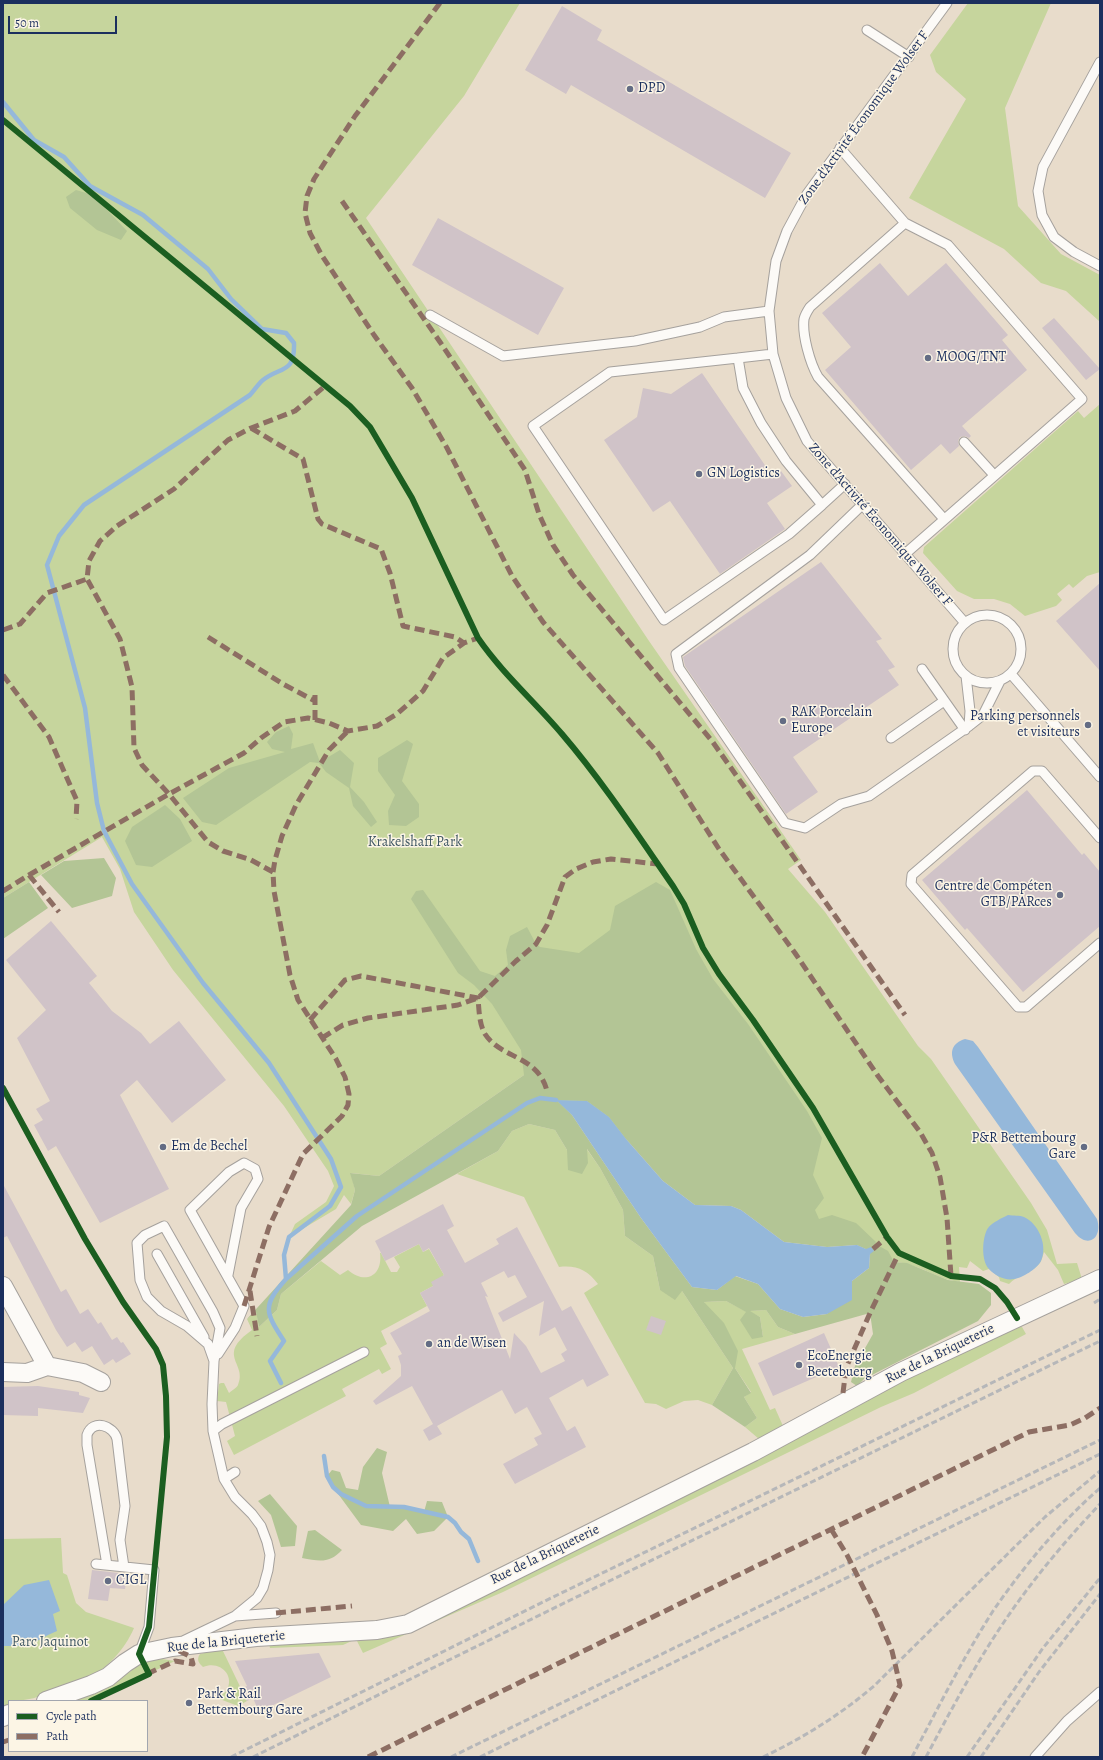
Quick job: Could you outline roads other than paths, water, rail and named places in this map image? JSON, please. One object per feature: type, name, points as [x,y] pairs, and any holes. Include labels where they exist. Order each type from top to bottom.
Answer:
[{"type":"street","name":"Rue de la Briqueterie","points":[[49,1700],[91,1685],[108,1677],[125,1662],[139,1654],[172,1647],[256,1637],[377,1630],[408,1624],[752,1452],[845,1396],[1100,1279]]},
{"type":"street","points":[[3,1286],[47,1366]]},
{"type":"street","points":[[3,1372],[27,1373],[47,1366],[83,1373],[101,1382]]},
{"type":"lane","name":"Zone d'Activité Économique Wolser F","points":[[947,3],[909,57],[806,194],[787,231],[776,261],[769,311],[773,354],[786,398],[807,441],[965,623]]},
{"type":"lane","points":[[867,30],[909,57]]},
{"type":"lane","points":[[1100,62],[1043,167],[1038,191],[1042,216],[1054,237],[1074,252],[1100,266]]},
{"type":"lane","points":[[840,148],[905,223],[948,245],[1082,398],[905,554]]},
{"type":"lane","points":[[905,223],[810,307],[804,318],[806,342],[811,365],[818,377],[944,519]]},
{"type":"lane","points":[[430,315],[503,356],[635,340],[700,327],[724,317],[769,311]]},
{"type":"lane","points":[[773,354],[610,372],[533,426],[664,620],[789,534],[845,484]]},
{"type":"lane","points":[[738,358],[743,388],[762,423],[786,461],[822,505]]},
{"type":"lane","points":[[964,442],[994,476]]},
{"type":"lane","points":[[862,504],[810,555],[676,654],[679,668],[785,823],[805,828],[841,804],[869,796],[967,728],[982,715],[1000,681]]},
{"type":"lane","points":[[984,614],[1000,617],[1013,626],[1019,635],[1022,645],[1019,661],[1011,674],[1000,681],[989,684],[977,682],[966,676],[958,667],[954,656],[953,644],[957,632],[965,623],[974,617],[984,614]]},
{"type":"lane","points":[[922,669],[944,700],[967,728]]},
{"type":"lane","points":[[1011,674],[1100,777]]},
{"type":"lane","points":[[966,676],[970,711],[967,728]]},
{"type":"lane","points":[[891,738],[944,700]]},
{"type":"lane","points":[[1100,838],[1042,771],[1034,771],[912,875],[911,884],[1018,1007],[1026,1007],[1100,943]]},
{"type":"lane","points":[[214,1361],[234,1328],[244,1306],[228,1274],[190,1210],[229,1172],[244,1163],[255,1169],[258,1180],[241,1208],[228,1274]]},
{"type":"lane","points":[[172,1647],[236,1616],[257,1598],[266,1576],[270,1555],[261,1526],[249,1510],[235,1497],[224,1479],[213,1431],[212,1404],[214,1361],[220,1328],[214,1312],[164,1226],[145,1235],[137,1243],[140,1280],[147,1297],[161,1311],[187,1326],[208,1344]]},
{"type":"lane","points":[[157,1254],[208,1344],[214,1361]]},
{"type":"lane","points":[[213,1431],[222,1424],[364,1352]]},
{"type":"lane","points":[[107,1565],[87,1445],[88,1435],[94,1427],[102,1425],[109,1427],[115,1433],[117,1439],[125,1506],[120,1540],[124,1567]]},
{"type":"lane","points":[[224,1479],[235,1472]]},
{"type":"lane","points":[[96,1564],[154,1570],[149,1627],[139,1654]]},
{"type":"lane","points":[[236,1616],[276,1613]]},
{"type":"lane","points":[[1035,1757],[1067,1721],[1100,1692]]},
{"type":"water","points":[[965,1039],[973,1041],[978,1047],[1097,1219],[1098,1231],[1093,1239],[1089,1241],[1085,1240],[1080,1238],[1075,1233],[955,1064],[952,1056],[953,1048],[957,1043]]},
{"type":"water","points":[[556,1100],[587,1101],[609,1117],[663,1181],[695,1205],[731,1206],[741,1210],[784,1242],[827,1247],[857,1245],[866,1249],[871,1247],[874,1251],[870,1254],[869,1268],[852,1281],[852,1300],[827,1314],[803,1317],[780,1309],[758,1284],[736,1276],[717,1290],[692,1287],[641,1218],[572,1115]]},
{"type":"water","points":[[1008,1215],[1022,1216],[1029,1220],[1038,1230],[1043,1242],[1043,1255],[1039,1264],[1029,1273],[1021,1277],[1011,1279],[1000,1277],[989,1269],[986,1265],[983,1249],[984,1237],[988,1228],[995,1222]]},
{"type":"water","points":[[49,1580],[60,1611],[53,1614],[57,1631],[28,1646],[3,1646],[3,1605],[24,1585]]},
{"type":"waterway","points":[[3,102],[34,140],[64,157],[90,186],[143,215],[208,269],[231,299],[262,329],[286,333],[294,343],[292,360],[286,368],[263,380],[250,395],[84,505],[59,536],[47,565],[85,708],[97,803],[104,831],[132,884],[203,983],[269,1063],[331,1159],[341,1187],[330,1206],[289,1237],[284,1255],[286,1279],[273,1296],[269,1309],[273,1323],[284,1341],[270,1361],[281,1383]]},
{"type":"waterway","points":[[286,1279],[357,1216],[527,1103],[540,1098],[556,1100]]},
{"type":"waterway","points":[[324,1456],[327,1476],[333,1487],[341,1494],[366,1506],[404,1507],[448,1517],[469,1539],[478,1561]]},
{"type":"railway","points":[[1094,1303],[1100,1299]]},
{"type":"railway","points":[[231,1757],[543,1602],[1100,1330]]},
{"type":"railway","points":[[253,1757],[1100,1341]]},
{"type":"railway","points":[[451,1757],[1100,1440]]},
{"type":"railway","points":[[480,1757],[1100,1454]]},
{"type":"railway","points":[[763,1757],[821,1725],[848,1707],[874,1686],[1045,1517],[1100,1471]]},
{"type":"railway","points":[[912,1757],[961,1665],[993,1611],[1017,1578],[1056,1531],[1100,1488]]},
{"type":"railway","points":[[926,1757],[954,1704],[1006,1619],[1051,1560],[1100,1504]]},
{"type":"railway","points":[[967,1757],[1043,1648],[1100,1578]]},
{"type":"railway","points":[[981,1757],[1039,1672],[1100,1594]]},
{"type":"place","name":"DPD","points":[[630,89]]},
{"type":"place","name":"MOOG/TNT","points":[[928,358]]},
{"type":"place","name":"GN Logistics","points":[[699,474]]},
{"type":"place","name":"RAK Porcelain Europe","points":[[783,721]]},
{"type":"place","name":"Parking personnels et visiteurs","points":[[1088,725]]},
{"type":"place","name":"Centre de Compéten GTB/PARces","points":[[1060,895]]},
{"type":"place","name":"Em de Bechel","points":[[163,1147]]},
{"type":"place","name":"P&R Bettembourg Gare","points":[[1084,1147]]},
{"type":"place","name":"an de Wisen","points":[[429,1344]]},
{"type":"place","name":"EcoEnergie Beetebuerg","points":[[799,1365]]},
{"type":"place","name":"CIGL","points":[[108,1581]]},
{"type":"place","name":"Park & Rail Bettembourg Gare","points":[[189,1703]]},
{"type":"park label","name":"Krakelshaff Park","points":[[415,843]]},
{"type":"park label","name":"Parc Jaquinot","points":[[50,1643]]}]
